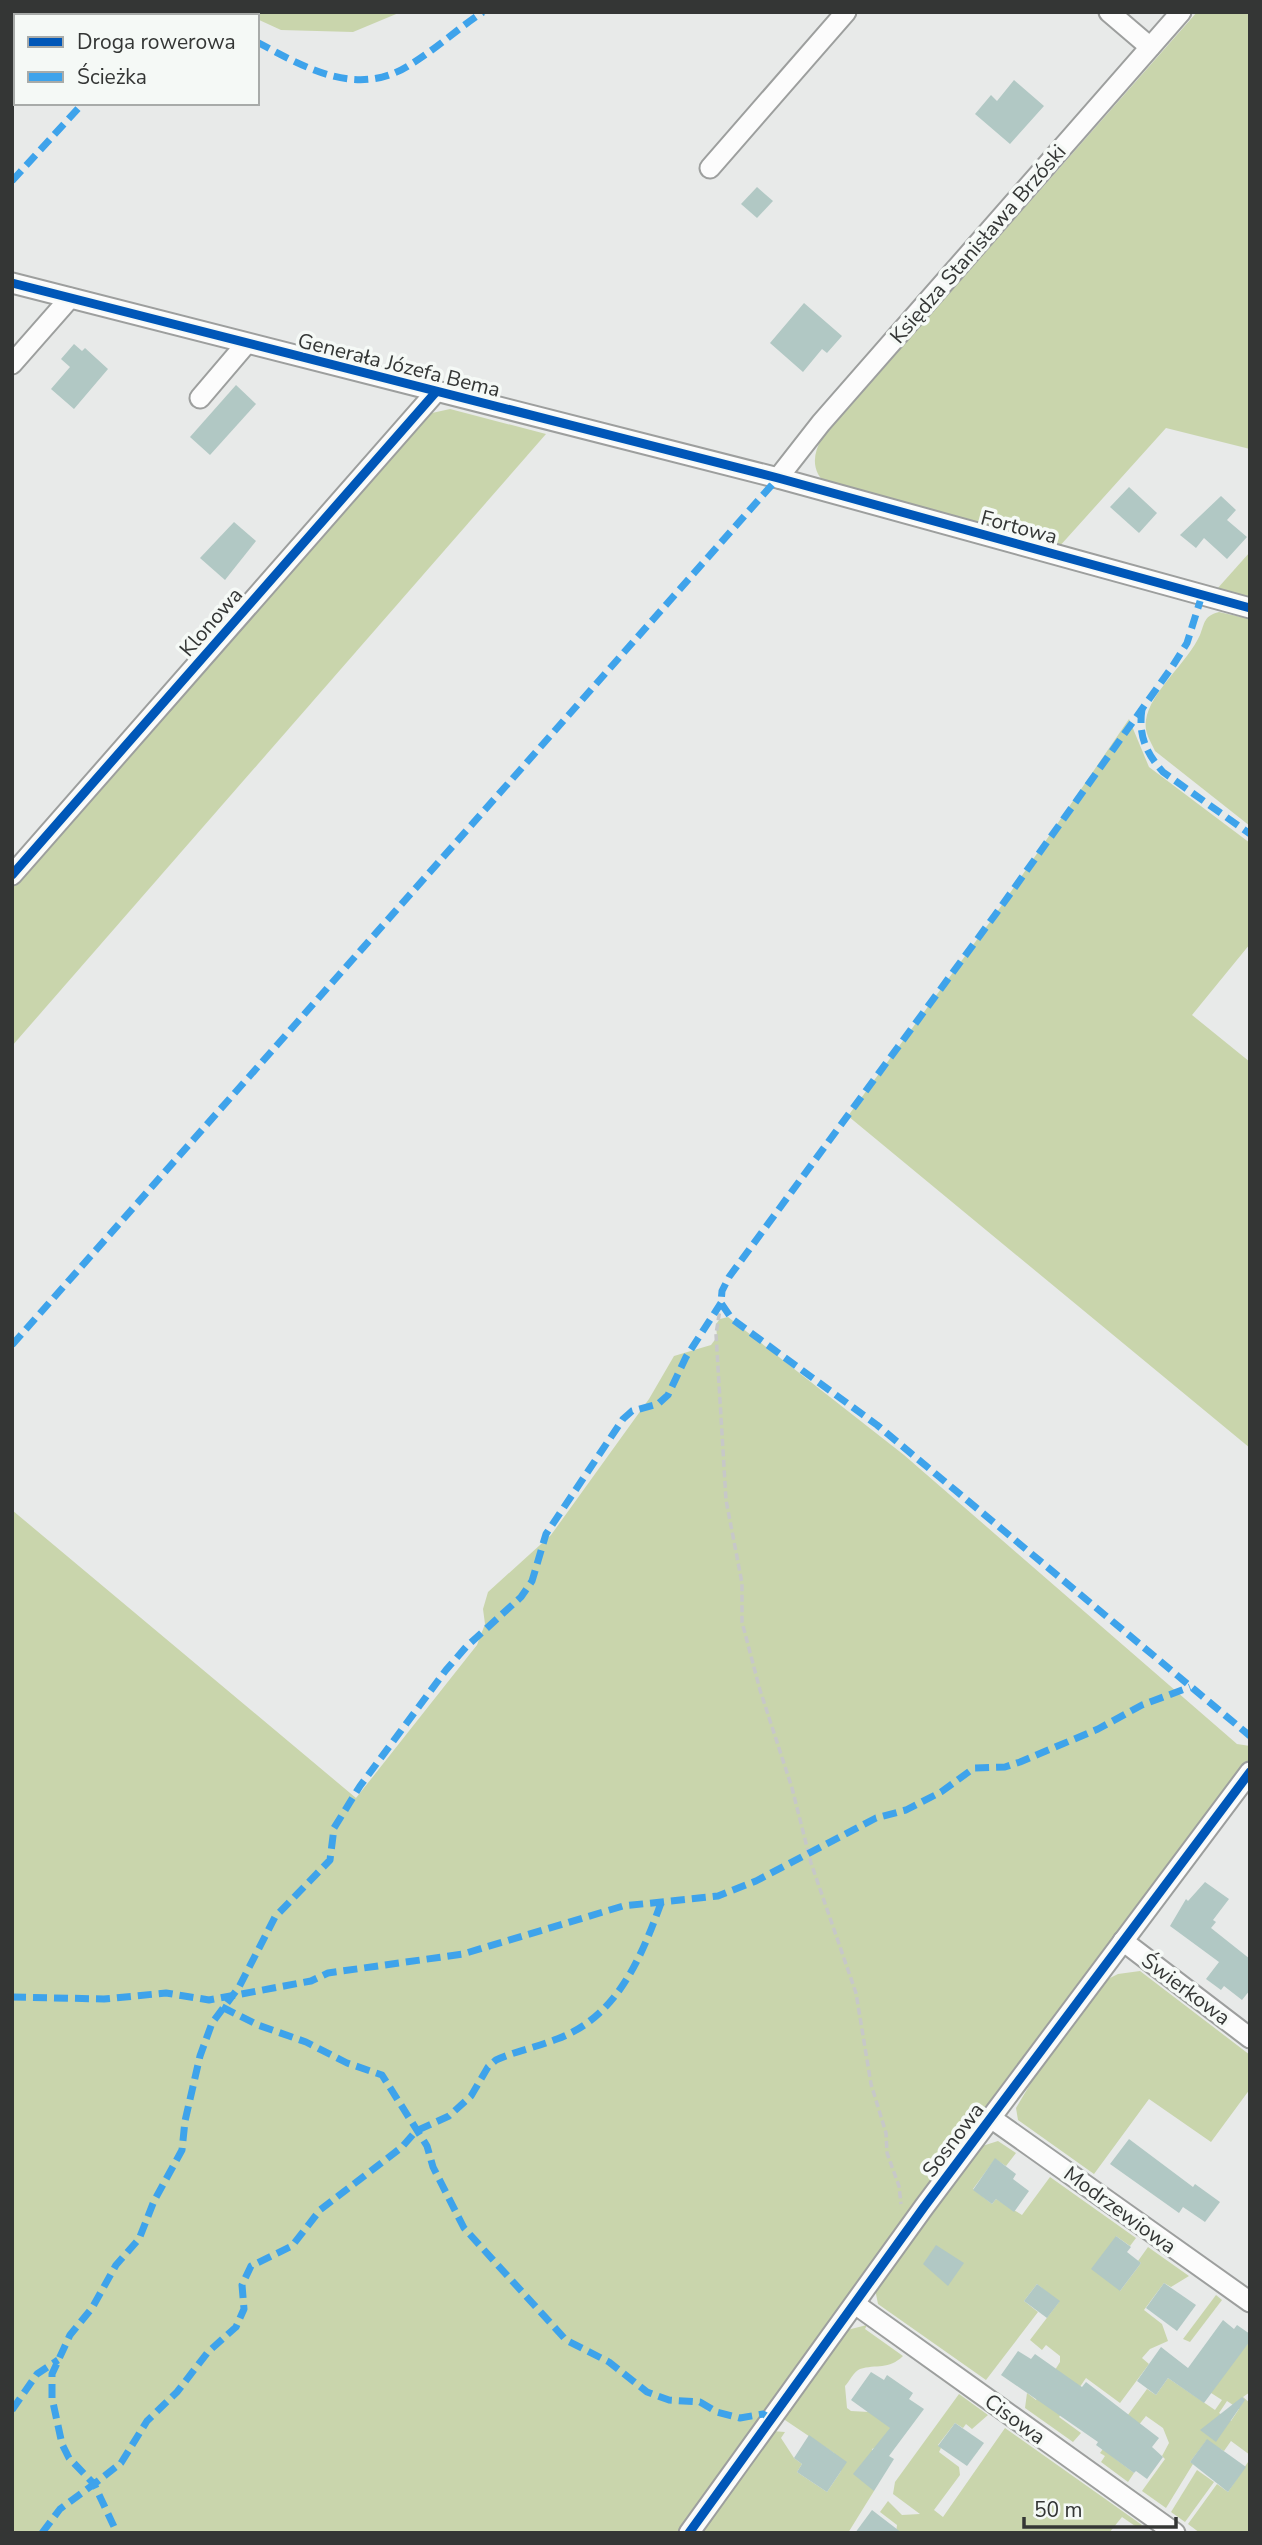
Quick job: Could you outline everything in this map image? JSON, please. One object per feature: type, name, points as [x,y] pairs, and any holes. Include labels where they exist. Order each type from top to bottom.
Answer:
[{"type":"street","points":[[710,168],[846,12]]},
{"type":"street","points":[[1109,12],[1150,47]]},
{"type":"street","name":"Księdza Stanisława Brzóski","points":[[778,478],[821,424],[1181,12]]},
{"type":"street","name":"Generała Józefa Bema","points":[[12,284],[778,478]]},
{"type":"street","points":[[12,364],[70,298]]},
{"type":"street","points":[[200,398],[246,344]]},
{"type":"street","name":"Klonowa","points":[[12,875],[435,393]]},
{"type":"street","name":"Fortowa","points":[[778,478],[1250,608]]},
{"type":"street","name":"Sosnowa","points":[[689,2533],[912,2224],[1250,1772]]},
{"type":"street","name":"Świerkowa","points":[[1123,1941],[1250,2038]]},
{"type":"street","name":"Modrzewiowa","points":[[991,2118],[1250,2302]]},
{"type":"street","name":"Cisowa","points":[[855,2304],[1175,2533]]},
{"type":"path","points":[[720,1303],[716,1334],[726,1500],[742,1583],[742,1622],[760,1690],[792,1788],[811,1863],[856,1993],[871,2084],[886,2133],[887,2152],[899,2186],[904,2213],[912,2224]]},
{"type":"green space","points":[[241,12],[401,12],[353,32],[281,30],[259,20],[259,14]]},
{"type":"green space","points":[[1197,12],[1250,12],[1250,449],[1166,428],[1058,548],[829,486],[819,475],[815,464],[816,451],[822,438]]},
{"type":"green space","points":[[450,409],[546,434],[12,1046],[12,885],[416,424],[432,413]]},
{"type":"green space","points":[[1250,552],[1250,597],[1217,589]]},
{"type":"green space","points":[[1219,612],[1250,619],[1250,826],[1155,751],[1146,728],[1149,709],[1154,699],[1187,656],[1206,620],[1210,615]]},
{"type":"green space","points":[[1129,719],[1149,767],[1250,843],[1250,944],[1192,1015],[1250,1062],[1250,1448],[848,1116],[995,915]]},
{"type":"green space","points":[[728,1317],[904,1455],[1237,1744],[1250,1746],[1250,1763],[678,2533],[12,2533],[12,1510],[356,1798],[477,1645],[485,1624],[483,1609],[488,1592],[551,1535],[649,1399],[674,1356],[711,1345],[717,1337],[716,1324],[720,1319]]},
{"type":"green space","points":[[1140,1971],[1250,2055],[1250,2089],[1211,2142],[1149,2099],[1094,2174],[1018,2120],[1016,2108],[1035,2076],[1102,1982],[1118,1974]]},
{"type":"green space","points":[[998,2141],[1016,2153],[1006,2166],[995,2159],[973,2189],[992,2204],[996,2199],[1022,2215],[1050,2177],[1136,2238],[1130,2246],[1116,2236],[1120,2291],[1141,2263],[1138,2261],[1148,2247],[1189,2276],[1171,2287],[1164,2283],[1144,2310],[1162,2324],[1168,2341],[1150,2349],[1142,2358],[1149,2364],[1120,2403],[1086,2378],[1059,2417],[1081,2433],[1073,2442],[1025,2408],[1027,2393],[1036,2400],[1060,2362],[1060,2356],[1046,2345],[1042,2350],[1030,2340],[1059,2302],[1037,2284],[1024,2301],[1038,2312],[986,2380],[878,2304],[875,2289],[979,2147]]},
{"type":"green space","points":[[1216,2295],[1222,2300],[1190,2342],[1183,2339]]},
{"type":"green space","points":[[867,2325],[865,2329],[903,2356],[893,2363],[856,2372],[845,2386],[847,2408],[851,2411],[869,2412],[902,2436],[872,2449],[874,2491],[848,2533],[696,2533],[772,2431],[785,2432],[781,2438],[794,2458],[802,2464],[797,2472],[827,2492],[841,2471],[834,2453],[782,2418],[847,2330]]},
{"type":"green space","points":[[1250,2341],[1250,2392],[1243,2397],[1250,2403],[1250,2455],[1231,2441],[1224,2451],[1206,2441],[1190,2462],[1193,2464],[1166,2508],[1142,2491],[1165,2459],[1162,2456],[1169,2443],[1163,2428],[1146,2416],[1113,2457],[1134,2473],[1128,2482],[1101,2462],[1105,2456],[1100,2453],[1147,2389],[1156,2395],[1168,2378],[1215,2410],[1222,2400],[1208,2391]],"holes":[[[1227,2401],[1239,2409],[1231,2421],[1219,2413]]]},
{"type":"green space","points":[[959,2394],[988,2415],[972,2429],[966,2424],[963,2428],[955,2423],[938,2445],[941,2448],[939,2452],[959,2467],[960,2475],[934,2510],[943,2517],[1005,2428],[1142,2525],[1138,2528],[1122,2517],[1109,2533],[896,2533],[897,2525],[880,2512],[888,2501],[902,2515],[920,2514],[893,2494],[895,2482]]},
{"type":"green space","points":[[1250,2459],[1250,2533],[1200,2533],[1188,2524],[1217,2484],[1228,2492]]},
{"type":"green space","points":[[1197,2470],[1214,2482],[1185,2522],[1171,2512]]},
{"type":"building","points":[[1014,80],[1044,106],[1010,144],[975,114],[991,95],[997,101]]},
{"type":"building","points":[[757,187],[773,201],[757,218],[741,204]]},
{"type":"building","points":[[804,303],[842,336],[827,353],[822,349],[803,372],[770,343]]},
{"type":"building","points":[[74,344],[82,351],[85,348],[108,369],[74,409],[51,389],[70,367],[61,359]]},
{"type":"building","points":[[236,385],[256,404],[210,455],[190,437]]},
{"type":"building","points":[[1129,487],[1157,513],[1139,533],[1110,507]]},
{"type":"building","points":[[1221,496],[1236,510],[1227,520],[1247,537],[1227,559],[1204,538],[1196,548],[1180,535]]},
{"type":"building","points":[[234,522],[256,541],[225,580],[200,558]]},
{"type":"building","points":[[1205,1882],[1229,1899],[1213,1920],[1216,1922],[1211,1928],[1250,1959],[1250,1990],[1242,2000],[1224,1986],[1221,1990],[1206,1979],[1219,1962],[1170,1926],[1186,1899],[1188,1901]]},
{"type":"building","points":[[1129,2139],[1193,2187],[1195,2184],[1220,2202],[1205,2222],[1183,2207],[1179,2213],[1110,2164]]},
{"type":"building","points":[[995,2158],[1016,2174],[1013,2179],[1029,2191],[1014,2212],[996,2199],[992,2204],[973,2190]]},
{"type":"building","points":[[1116,2236],[1131,2247],[1127,2252],[1141,2263],[1120,2291],[1091,2269]]},
{"type":"building","points":[[936,2245],[964,2263],[948,2286],[923,2264]]},
{"type":"building","points":[[1164,2283],[1196,2305],[1177,2331],[1146,2308]]},
{"type":"building","points":[[1037,2284],[1060,2301],[1047,2318],[1024,2301]]},
{"type":"building","points":[[1223,2320],[1234,2329],[1237,2325],[1250,2334],[1250,2341],[1204,2403],[1168,2378],[1156,2395],[1137,2381],[1161,2347],[1188,2368]]},
{"type":"building","points":[[1018,2351],[1031,2359],[1035,2354],[1082,2387],[1086,2382],[1159,2438],[1152,2447],[1163,2457],[1147,2479],[1136,2471],[1134,2473],[1096,2445],[1098,2442],[1001,2375]]},
{"type":"building","points":[[871,2372],[884,2380],[887,2375],[913,2393],[909,2399],[924,2409],[889,2456],[894,2459],[874,2491],[853,2474],[890,2428],[851,2400]]},
{"type":"building","points":[[1242,2397],[1245,2400],[1216,2442],[1200,2430]]},
{"type":"building","points":[[955,2423],[984,2443],[967,2466],[938,2446]]},
{"type":"building","points":[[809,2435],[847,2462],[827,2492],[797,2472],[802,2464],[794,2458]]},
{"type":"building","points":[[1207,2439],[1246,2467],[1228,2492],[1190,2462]]},
{"type":"building","points":[[872,2510],[902,2533],[855,2533]]},
{"type":"marked path","points":[[259,43],[312,69],[350,79],[369,79],[389,75],[408,66],[483,12]]},
{"type":"marked path","points":[[12,181],[81,105]]},
{"type":"marked path","points":[[12,1345],[778,478]]},
{"type":"marked path","points":[[1202,595],[1187,643],[1172,667],[995,915],[729,1277],[722,1291],[721,1303],[732,1319],[877,1425],[1250,1736]]},
{"type":"marked path","points":[[1142,709],[1142,735],[1152,758],[1163,772],[1250,834]]},
{"type":"marked path","points":[[661,1903],[635,1964],[611,2001],[596,2016],[557,2039],[496,2060],[488,2067],[471,2096],[449,2116],[416,2131],[402,2147],[320,2210],[292,2246],[251,2266],[242,2285],[244,2309],[236,2327],[208,2352],[177,2392],[147,2421],[121,2463],[94,2484],[69,2458],[62,2444],[52,2398],[52,2374],[70,2335],[92,2308],[116,2265],[139,2239],[154,2201],[182,2150],[185,2121],[200,2056],[212,2023],[239,1987],[275,1917],[330,1860],[334,1828],[360,1786],[446,1670],[466,1647],[521,1597],[532,1581],[546,1534],[623,1419],[632,1411],[658,1404],[668,1395],[686,1357],[721,1303]]},
{"type":"marked path","points":[[12,1997],[104,1999],[166,1993],[209,2000],[311,1981],[328,1973],[463,1954],[623,1906],[718,1896],[756,1881],[876,1818],[906,1810],[941,1792],[974,1768],[1005,1767],[1020,1762],[1098,1729],[1142,1705],[1190,1687]]},
{"type":"marked path","points":[[222,2007],[258,2025],[306,2042],[347,2063],[382,2075],[427,2146],[433,2167],[464,2228],[566,2340],[609,2362],[647,2392],[669,2400],[700,2402],[717,2412],[740,2418],[763,2414],[772,2419]]},
{"type":"marked path","points":[[12,2410],[37,2374],[58,2360]]},
{"type":"marked path","points":[[42,2533],[60,2509],[94,2484],[117,2533]]},
{"type":"cycle path","points":[[12,283],[778,478],[1250,608]]},
{"type":"cycle path","points":[[12,875],[435,393]]},
{"type":"cycle path","points":[[689,2533],[924,2207],[1250,1772]]}]
